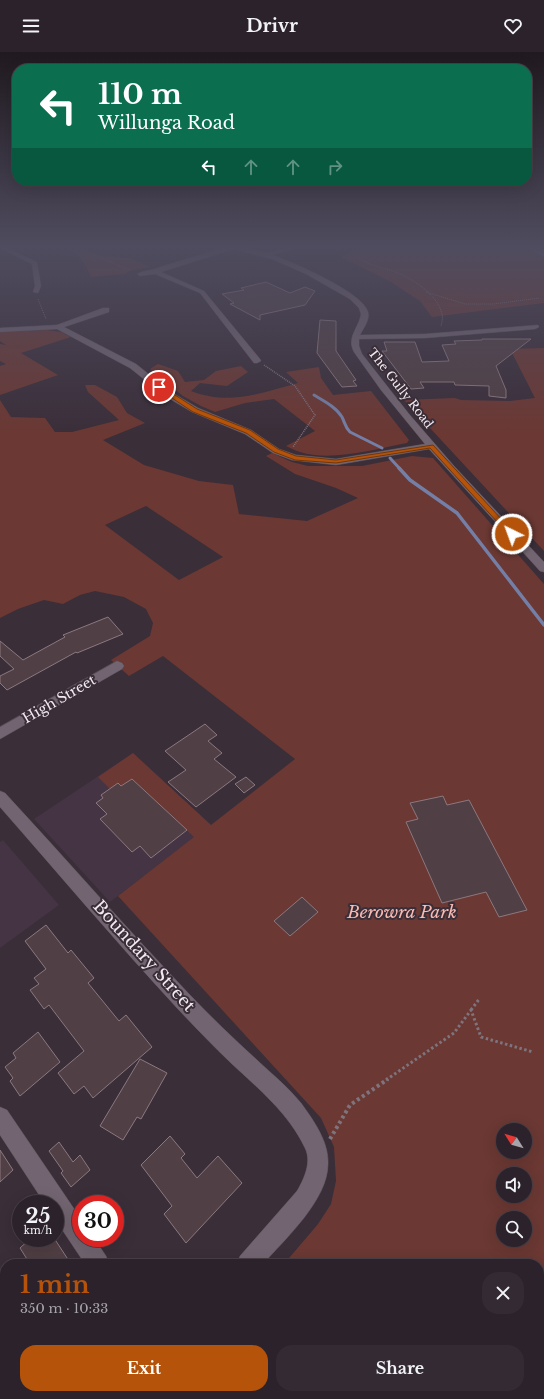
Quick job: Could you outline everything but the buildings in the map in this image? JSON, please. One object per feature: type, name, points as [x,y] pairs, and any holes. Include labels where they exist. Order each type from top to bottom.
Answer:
[{"type":"street","points":[[215,308],[257,361]]},
{"type":"street","name":"The Gully Road","points":[[362,308],[365,317],[355,337],[355,346],[360,356],[391,399],[431,446],[544,569]]},
{"type":"street","points":[[0,330],[58,327],[106,310]]},
{"type":"street","points":[[58,327],[133,366],[168,394],[189,407],[248,432],[276,451],[295,458],[336,462],[431,446]]},
{"type":"street","points":[[355,337],[439,335],[535,327]]},
{"type":"street","name":"High Street","points":[[0,734],[117,666]]},
{"type":"street","name":"Boundary Street","points":[[0,797],[183,1001],[220,1039],[262,1077],[293,1110],[313,1141],[317,1151],[318,1166],[314,1182],[305,1199],[296,1211],[253,1259]]},
{"type":"street","points":[[0,1117],[95,1259]]},
{"type":"path","points":[[41,308],[47,325]]},
{"type":"path","points":[[439,335],[443,316],[441,308]]},
{"type":"path","points":[[257,361],[295,386],[315,415],[290,450]]},
{"type":"path","points":[[329,1141],[350,1105],[454,1033],[480,998]]},
{"type":"path","points":[[472,1010],[481,1037],[533,1052]]},
{"type":"shaded area","points":[[133,753],[211,825],[110,902],[34,819]]},
{"type":"shaded area","points":[[3,840],[59,905],[0,948],[0,842]]},
{"type":"green space","points":[[425,308],[505,308],[432,317]]},
{"type":"green space","points":[[47,330],[61,332],[71,337],[21,353],[58,375],[0,395],[0,366],[6,364],[0,361],[0,344],[6,345],[0,341],[0,332]]},
{"type":"green space","points":[[544,348],[544,551],[404,400],[455,398],[461,400],[510,401],[535,398],[510,349]]},
{"type":"green space","points":[[158,364],[178,371],[185,382],[204,380],[216,371],[241,366],[248,372],[227,386],[200,383],[191,391],[205,395],[232,398],[258,394],[298,383],[286,372],[319,367],[321,378],[333,395],[371,391],[409,440],[407,443],[354,454],[325,456],[298,452],[286,446],[315,431],[274,399],[245,403],[215,412],[183,396],[150,369]]},
{"type":"green space","name":"Berowra Park","points":[[85,385],[95,385],[117,397],[127,413],[145,423],[103,440],[144,465],[199,481],[233,485],[239,514],[307,521],[358,498],[336,488],[295,474],[266,456],[272,453],[292,462],[308,466],[362,466],[412,456],[433,458],[544,584],[544,1259],[288,1259],[318,1224],[331,1204],[336,1181],[334,1147],[321,1118],[118,896],[194,837],[132,779],[121,786],[118,783],[110,789],[98,777],[133,753],[211,825],[295,759],[163,656],[129,676],[111,660],[150,636],[153,623],[146,609],[124,597],[95,591],[80,595],[63,604],[44,600],[18,609],[0,618],[0,400],[11,417],[45,418],[55,432],[72,432],[119,420],[88,392]],"holes":[[[146,506],[223,557],[179,580],[105,525]]]},
{"type":"waterway","points":[[314,395],[330,404],[336,410],[342,417],[350,432],[382,448]]},
{"type":"waterway","points":[[390,458],[400,469]]},
{"type":"waterway","points":[[399,468],[410,480],[457,513],[544,625]]},
{"type":"route","points":[[159,387],[183,404],[248,432],[259,438],[276,451],[295,458],[336,462],[431,446],[512,534]]}]
